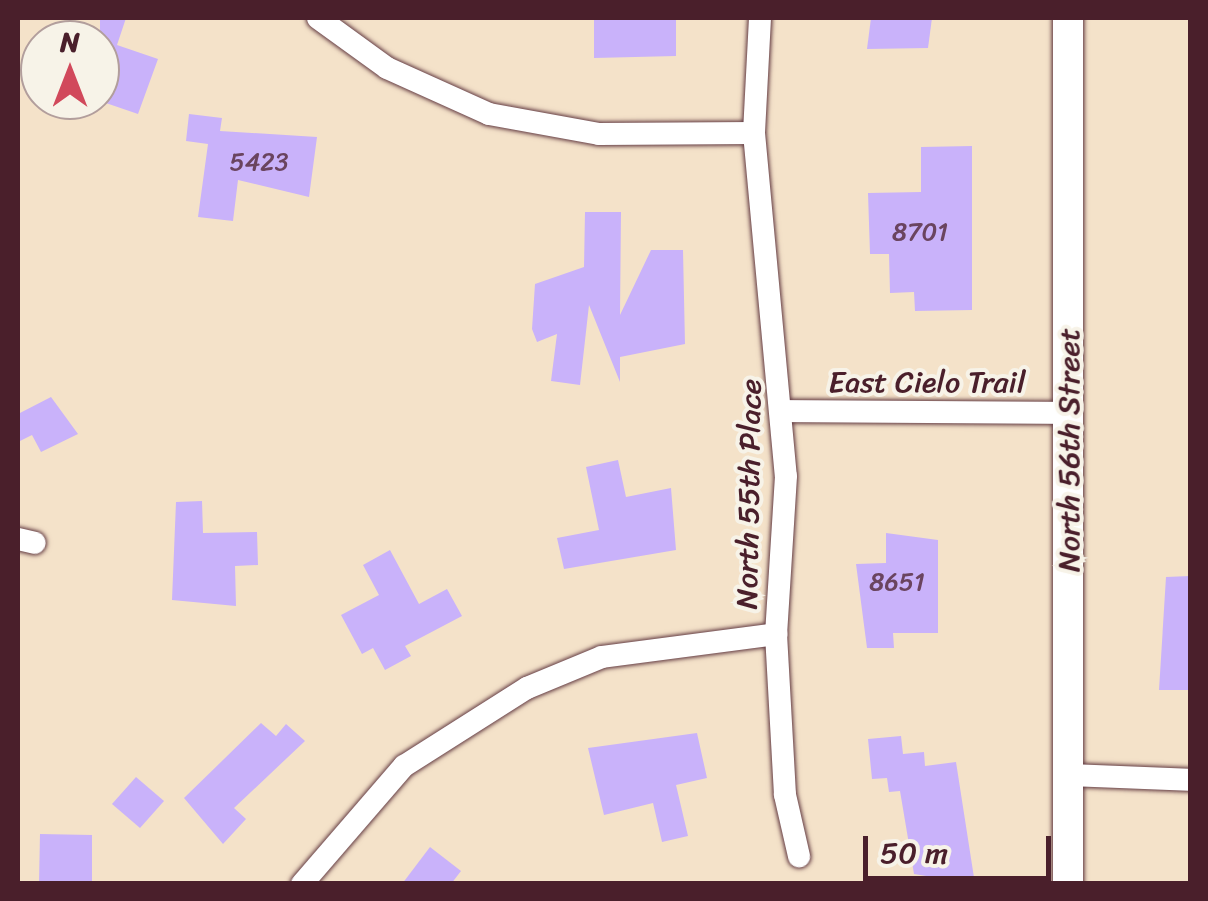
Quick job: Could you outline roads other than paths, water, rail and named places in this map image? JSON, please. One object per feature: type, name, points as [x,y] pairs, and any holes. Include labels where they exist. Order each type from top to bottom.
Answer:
[{"type":"street","points":[[318,18],[387,68],[489,114],[599,134],[754,133]]},
{"type":"street","name":"North 55th Place","points":[[760,18],[754,133],[784,411],[776,634],[785,795],[799,856]]},
{"type":"street","name":"North 56th Street","points":[[1068,18],[1068,884]]},
{"type":"street","name":"East Cielo Trail","points":[[784,411],[1070,412]]},
{"type":"street","points":[[302,884],[404,766],[527,688],[602,657],[776,634]]},
{"type":"street","points":[[1068,776],[1190,780]]}]
